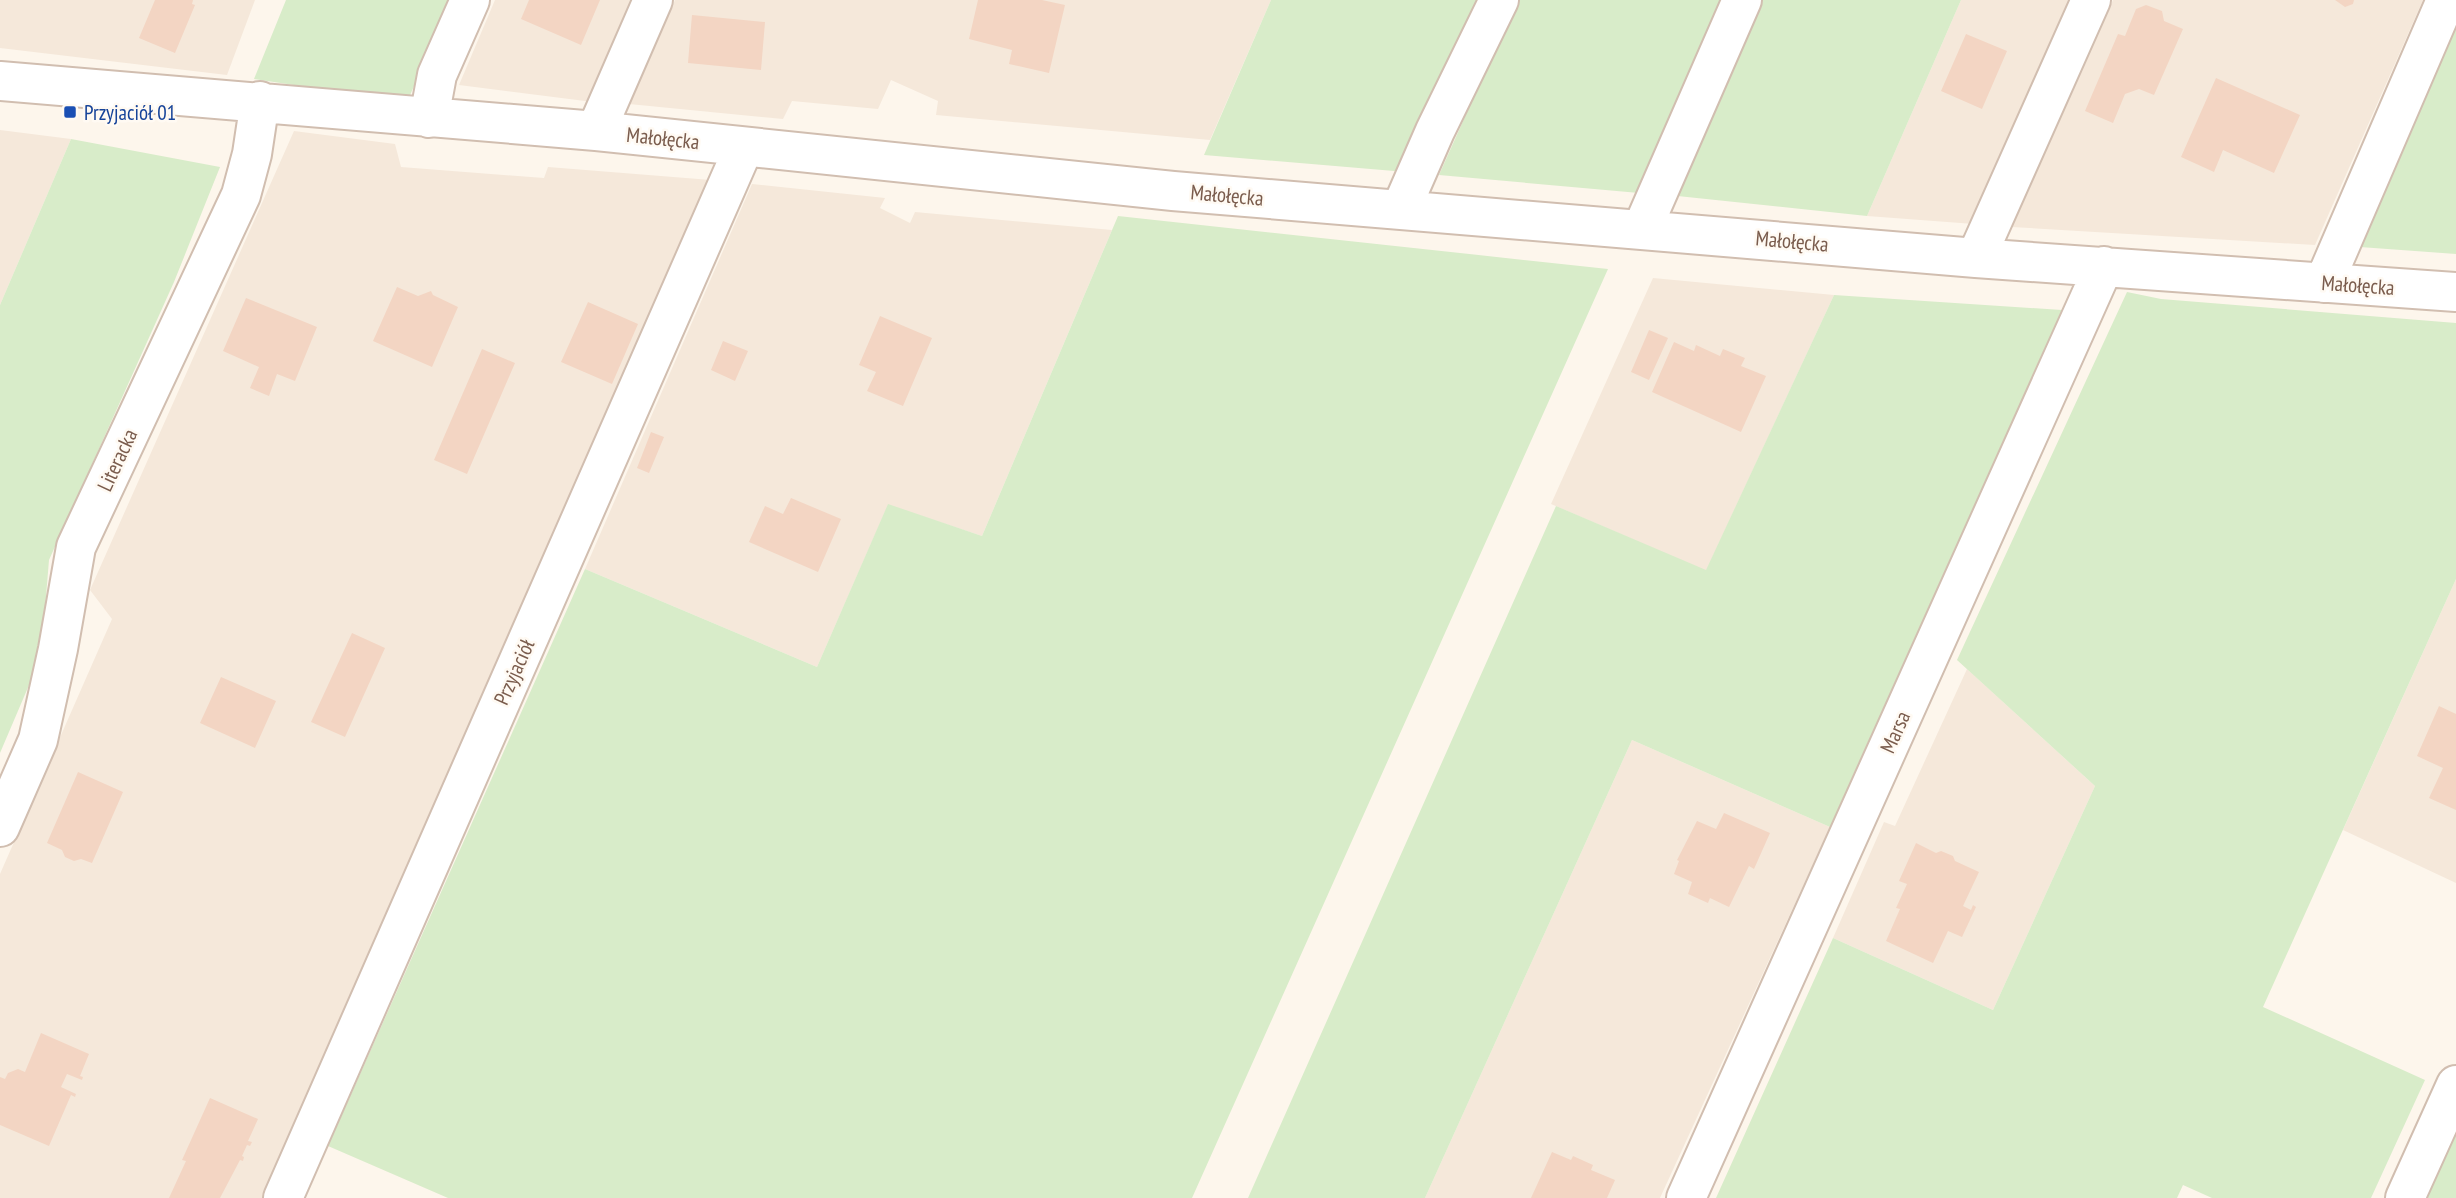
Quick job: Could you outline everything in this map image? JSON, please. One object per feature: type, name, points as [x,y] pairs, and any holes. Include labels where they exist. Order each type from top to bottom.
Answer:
[{"type":"street","points":[[429,118],[437,75],[470,0]]},
{"type":"street","points":[[596,131],[653,0]]},
{"type":"street","points":[[1401,209],[1435,131],[1499,0]]},
{"type":"street","points":[[1642,229],[1742,0]]},
{"type":"street","points":[[1976,258],[2091,0]]},
{"type":"street","points":[[2324,283],[2445,0]]},
{"type":"street","name":"Małołęcka","points":[[0,81],[596,131],[1173,191],[1976,258],[2456,292]]},
{"type":"street","name":"Literacka","points":[[0,827],[38,740],[76,547],[240,195],[252,154],[260,101]]},
{"type":"street","name":"Przyjaciół","points":[[283,1198],[744,146]]},
{"type":"street","name":"Marsa","points":[[1686,1198],[2104,266]]},
{"type":"street","points":[[2405,1198],[2456,1085]]},
{"type":"shaded area","points":[[0,0],[255,0],[227,75],[0,48]]},
{"type":"shaded area","points":[[495,0],[637,0],[593,102],[459,85]]},
{"type":"shaded area","points":[[675,0],[1271,0],[1210,140],[936,115],[938,101],[891,80],[878,109],[792,101],[783,119],[629,104]]},
{"type":"shaded area","points":[[1961,0],[2074,0],[1974,224],[1867,216]]},
{"type":"shaded area","points":[[2113,0],[2423,0],[2315,245],[2012,227]]},
{"type":"shaded area","points":[[0,130],[71,139],[0,305]]},
{"type":"shaded area","points":[[294,131],[395,144],[401,167],[544,178],[548,167],[711,180],[263,1198],[0,1198],[0,874],[112,619],[90,590]]},
{"type":"shaded area","points":[[752,184],[885,198],[880,208],[910,223],[915,212],[1112,230],[982,536],[888,505],[817,667],[585,569]]},
{"type":"shaded area","points":[[1653,278],[1834,295],[1706,571],[1551,504]]},
{"type":"shaded area","points":[[2456,579],[2456,883],[2343,830]]},
{"type":"shaded area","points":[[1967,669],[2095,786],[1993,1010],[1833,938],[1884,822],[1895,826]]},
{"type":"shaded area","points":[[1632,740],[1830,827],[1660,1198],[1425,1198]]},
{"type":"green space","points":[[286,0],[452,0],[407,102],[254,79]]},
{"type":"green space","points":[[1271,0],[1482,0],[1406,172],[1204,155]]},
{"type":"green space","points":[[1517,0],[1727,0],[1639,193],[1439,175]]},
{"type":"green space","points":[[1756,0],[1961,0],[1867,216],[1668,195]]},
{"type":"green space","points":[[2456,21],[2456,254],[2360,247]]},
{"type":"green space","points":[[71,139],[220,167],[174,282],[49,560],[41,657],[0,753],[0,305]]},
{"type":"green space","points":[[1118,216],[1608,269],[1192,1198],[448,1198],[328,1146],[585,569],[817,667],[888,504],[982,536]]},
{"type":"green space","points":[[2127,292],[2161,299],[2456,323],[2456,579],[2263,1007],[2425,1080],[2371,1198],[2212,1198],[2183,1185],[2177,1198],[1716,1198],[1833,938],[1993,1010],[2095,786],[1957,660]]},
{"type":"green space","points":[[1834,295],[2062,310],[1830,827],[1632,740],[1425,1198],[1248,1198],[1556,506],[1706,570]]},
{"type":"green space","points":[[2456,1131],[2456,1198],[2426,1198]]},
{"type":"building","points":[[155,0],[193,0],[192,4],[195,5],[175,53],[139,38]]},
{"type":"building","points":[[529,0],[600,0],[581,45],[521,19]]},
{"type":"building","points":[[978,0],[1042,0],[1065,5],[1049,73],[1009,64],[1012,50],[969,39]]},
{"type":"building","points":[[2335,0],[2354,0],[2353,4],[2345,7]]},
{"type":"building","points":[[2146,5],[2162,11],[2164,21],[2183,29],[2154,95],[2139,89],[2125,94],[2113,123],[2085,111],[2118,34],[2125,36],[2136,9]]},
{"type":"building","points":[[692,15],[765,22],[761,70],[688,63]]},
{"type":"building","points":[[1966,34],[2007,51],[1982,109],[1941,91]]},
{"type":"building","points":[[2216,78],[2300,115],[2274,173],[2223,150],[2214,172],[2181,157]]},
{"type":"building","points":[[397,287],[418,296],[431,291],[433,295],[458,307],[432,367],[373,341]]},
{"type":"building","points":[[246,298],[317,327],[295,381],[277,374],[269,396],[250,388],[259,367],[223,351]]},
{"type":"building","points":[[588,302],[638,324],[612,384],[561,362]]},
{"type":"building","points":[[880,316],[932,338],[903,406],[867,391],[876,372],[859,365]]},
{"type":"building","points":[[1649,330],[1668,338],[1649,380],[1631,372]]},
{"type":"building","points":[[723,341],[748,351],[735,381],[711,370]]},
{"type":"building","points":[[1674,342],[1694,351],[1696,345],[1720,356],[1723,349],[1745,358],[1741,366],[1766,376],[1741,432],[1652,392]]},
{"type":"building","points":[[482,349],[515,363],[467,474],[434,460]]},
{"type":"building","points":[[651,432],[664,437],[649,473],[637,468]]},
{"type":"building","points":[[791,498],[841,519],[818,572],[749,542],[765,506],[783,514]]},
{"type":"building","points":[[352,633],[385,648],[345,737],[311,722]]},
{"type":"building","points":[[221,677],[276,701],[255,748],[200,723]]},
{"type":"building","points":[[2439,706],[2456,714],[2456,810],[2429,798],[2443,768],[2417,756]]},
{"type":"building","points":[[78,772],[123,792],[92,863],[65,857],[62,850],[47,843]]},
{"type":"building","points":[[1724,813],[1770,833],[1754,869],[1749,866],[1729,907],[1710,898],[1708,903],[1688,894],[1692,882],[1674,874],[1679,861],[1677,860],[1697,821],[1716,829]]},
{"type":"building","points":[[1916,843],[1936,853],[1941,851],[1953,856],[1955,861],[1979,872],[1963,906],[1971,910],[1973,905],[1976,907],[1962,937],[1948,931],[1933,963],[1886,941],[1907,884],[1899,881]]},
{"type":"building","points":[[41,1033],[89,1054],[80,1076],[83,1077],[82,1080],[67,1074],[61,1087],[76,1094],[75,1097],[71,1095],[49,1146],[0,1125],[0,1077],[5,1079],[8,1073],[18,1069],[25,1072]]},
{"type":"building","points":[[210,1098],[258,1119],[248,1141],[252,1142],[250,1146],[247,1145],[242,1156],[243,1161],[240,1160],[220,1198],[169,1198],[186,1161],[182,1160]]},
{"type":"building","points":[[1552,1152],[1571,1160],[1573,1156],[1593,1165],[1591,1170],[1615,1180],[1607,1198],[1531,1198]]},
{"type":"place","name":"Przyjaciół 01","points":[[70,112]]}]
